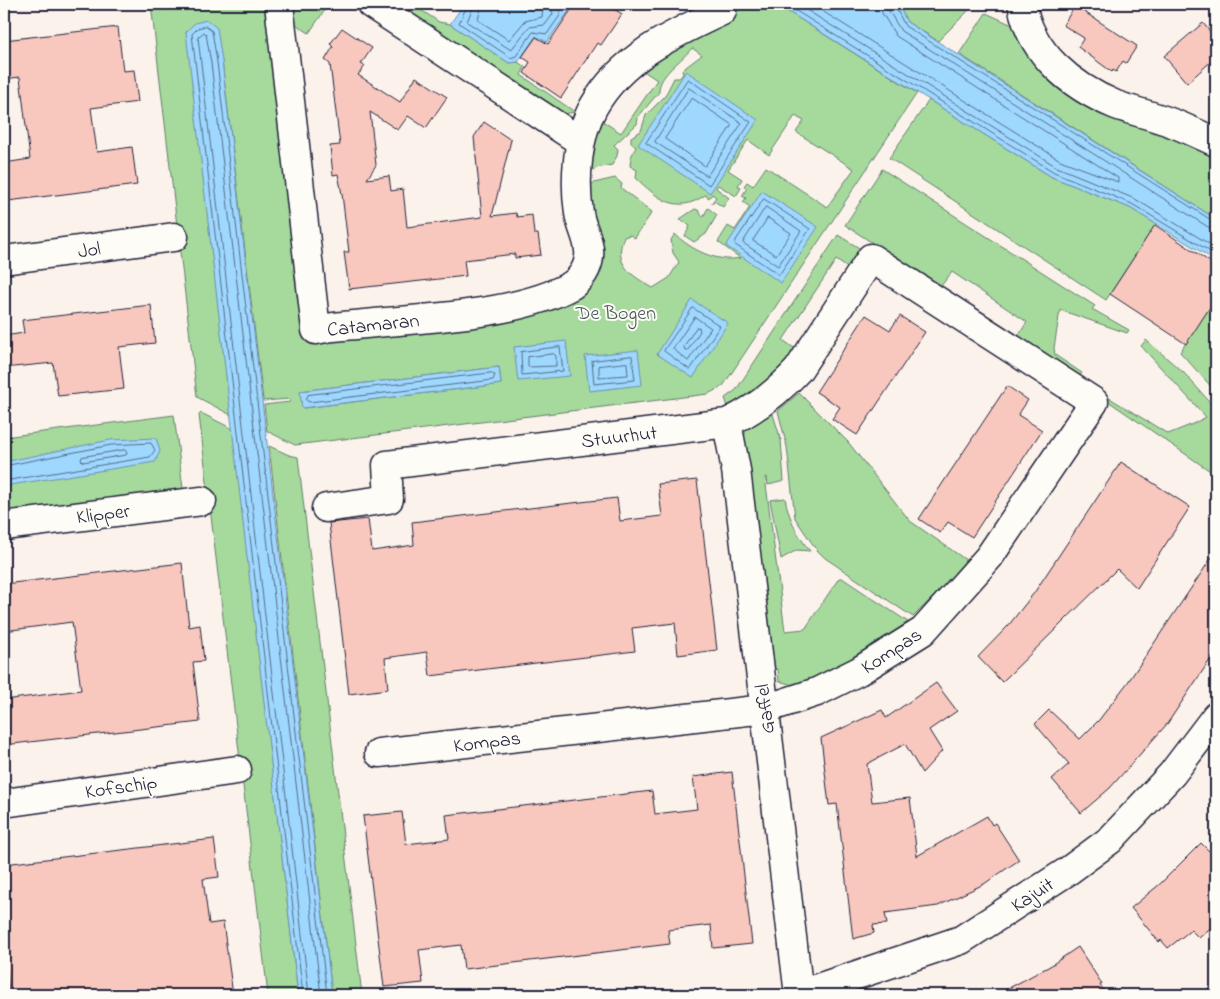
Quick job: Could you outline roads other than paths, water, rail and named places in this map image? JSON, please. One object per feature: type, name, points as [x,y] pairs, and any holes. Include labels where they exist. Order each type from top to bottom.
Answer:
[{"type":"street","name":"Catamaran","points":[[279,4],[316,330],[479,312],[516,305],[572,285],[584,272],[589,257],[589,249],[579,211],[578,167],[580,141],[593,107],[610,84],[647,49],[722,11]]},
{"type":"street","points":[[371,4],[580,141]]},
{"type":"street","points":[[1022,4],[1028,27],[1038,45],[1066,76],[1109,102],[1167,122],[1216,142]]},
{"type":"street","name":"Jol","points":[[4,260],[174,237]]},
{"type":"street","name":"Stuurhut","points":[[326,508],[389,499],[387,465],[727,423],[754,408],[798,370],[871,258]]},
{"type":"street","name":"Kompas","points":[[379,753],[764,709],[817,692],[842,680],[923,631],[989,557],[1094,402],[871,258]]},
{"type":"street","name":"Gaffel","points":[[727,423],[736,470],[798,995]]},
{"type":"street","name":"Klipper","points":[[4,526],[202,501]]},
{"type":"street","name":"Kajuit","points":[[798,995],[961,940],[1068,870],[1116,832],[1172,774],[1216,716]]},
{"type":"street","name":"Kofschip","points":[[4,803],[238,770]]},
{"type":"water","points":[[464,4],[562,4],[561,6],[569,11],[547,42],[536,36],[518,62],[509,63],[450,24]]},
{"type":"water","points":[[776,4],[898,4],[907,22],[1216,219],[1216,261],[1130,208],[1052,177]]},
{"type":"water","points":[[207,20],[217,28],[222,61],[332,995],[298,995],[186,32],[195,23]]},
{"type":"water","points":[[686,71],[758,120],[710,193],[638,145]]},
{"type":"water","points":[[762,191],[818,227],[781,283],[726,246]]},
{"type":"water","points":[[692,300],[728,323],[693,378],[657,354]]},
{"type":"water","points":[[566,341],[570,376],[518,381],[514,347]]},
{"type":"water","points":[[638,350],[642,385],[589,391],[585,356]]},
{"type":"water","points":[[499,367],[501,384],[302,408],[300,391]]},
{"type":"water","points":[[156,438],[160,451],[155,462],[4,486],[4,462],[110,440]]},
{"type":"park label","name":"De Bogen","points":[[616,312]]}]
